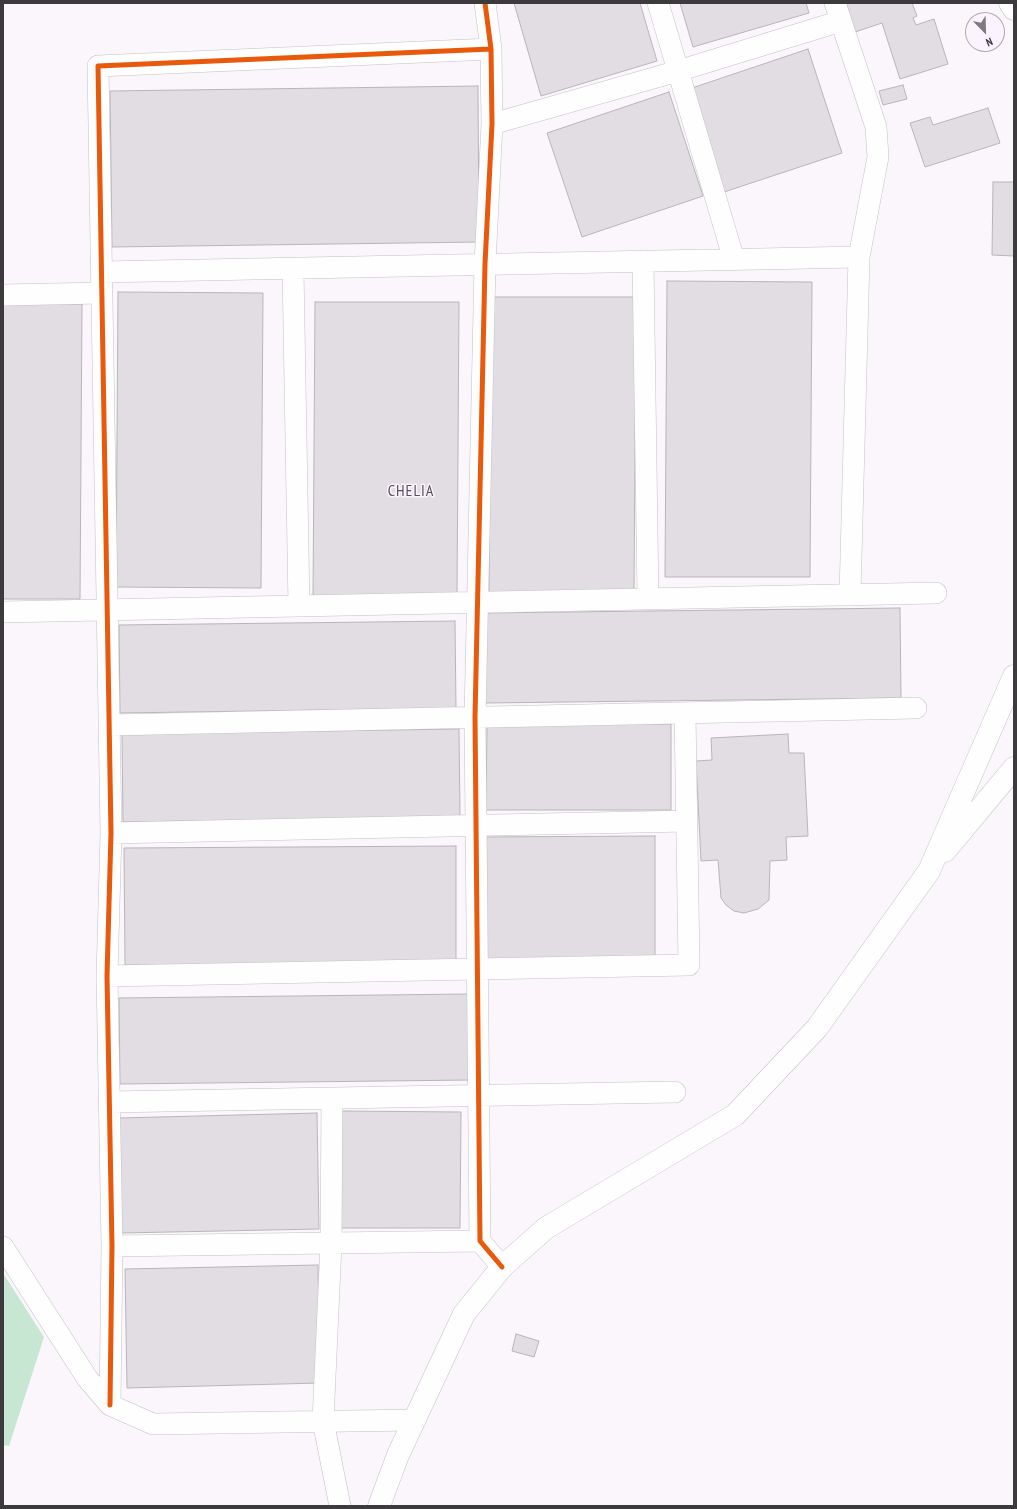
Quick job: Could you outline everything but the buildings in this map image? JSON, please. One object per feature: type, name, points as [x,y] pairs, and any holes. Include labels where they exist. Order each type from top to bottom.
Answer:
[{"type":"main road","points":[[1010,3],[1014,9]]},
{"type":"main road","points":[[929,871],[1014,676]]},
{"type":"main road","points":[[379,1506],[398,1455],[464,1314],[502,1267],[546,1228],[735,1115],[816,1028],[929,871],[1014,768]]},
{"type":"street","points":[[485,3],[491,49],[492,124],[485,264],[476,717],[478,1096],[480,1241],[502,1267]]},
{"type":"street","points":[[658,3],[734,260]]},
{"type":"street","points":[[492,124],[678,71],[838,12],[876,127],[878,157],[859,257],[850,595]]},
{"type":"street","points":[[110,1405],[112,1246],[107,976],[111,833],[98,66],[491,49]]},
{"type":"street","points":[[102,272],[859,257]]},
{"type":"street","points":[[643,261],[648,599]]},
{"type":"street","points":[[293,268],[299,606]]},
{"type":"street","points":[[3,294],[102,293]]},
{"type":"street","points":[[3,612],[936,593]]},
{"type":"street","points":[[109,725],[916,708]]},
{"type":"street","points":[[107,976],[689,964],[685,713]]},
{"type":"street","points":[[111,833],[687,821]]},
{"type":"street","points":[[109,1102],[675,1092]]},
{"type":"street","points":[[332,1099],[331,1244],[323,1420],[340,1506]]},
{"type":"street","points":[[112,1246],[480,1241]]},
{"type":"street","points":[[3,1247],[87,1378],[110,1405],[153,1424],[323,1420],[415,1420]]},
{"type":"green space","points":[[3,1273],[44,1337],[9,1446],[3,1445]]},
{"type":"cycle path","points":[[485,3],[491,49],[492,124],[485,264],[475,717],[480,1241],[502,1267]]},
{"type":"cycle path","points":[[110,1405],[112,1246],[107,976],[111,833],[98,66],[491,49]]},
{"type":"district","name":"CHELIA","points":[[411,491]]}]
